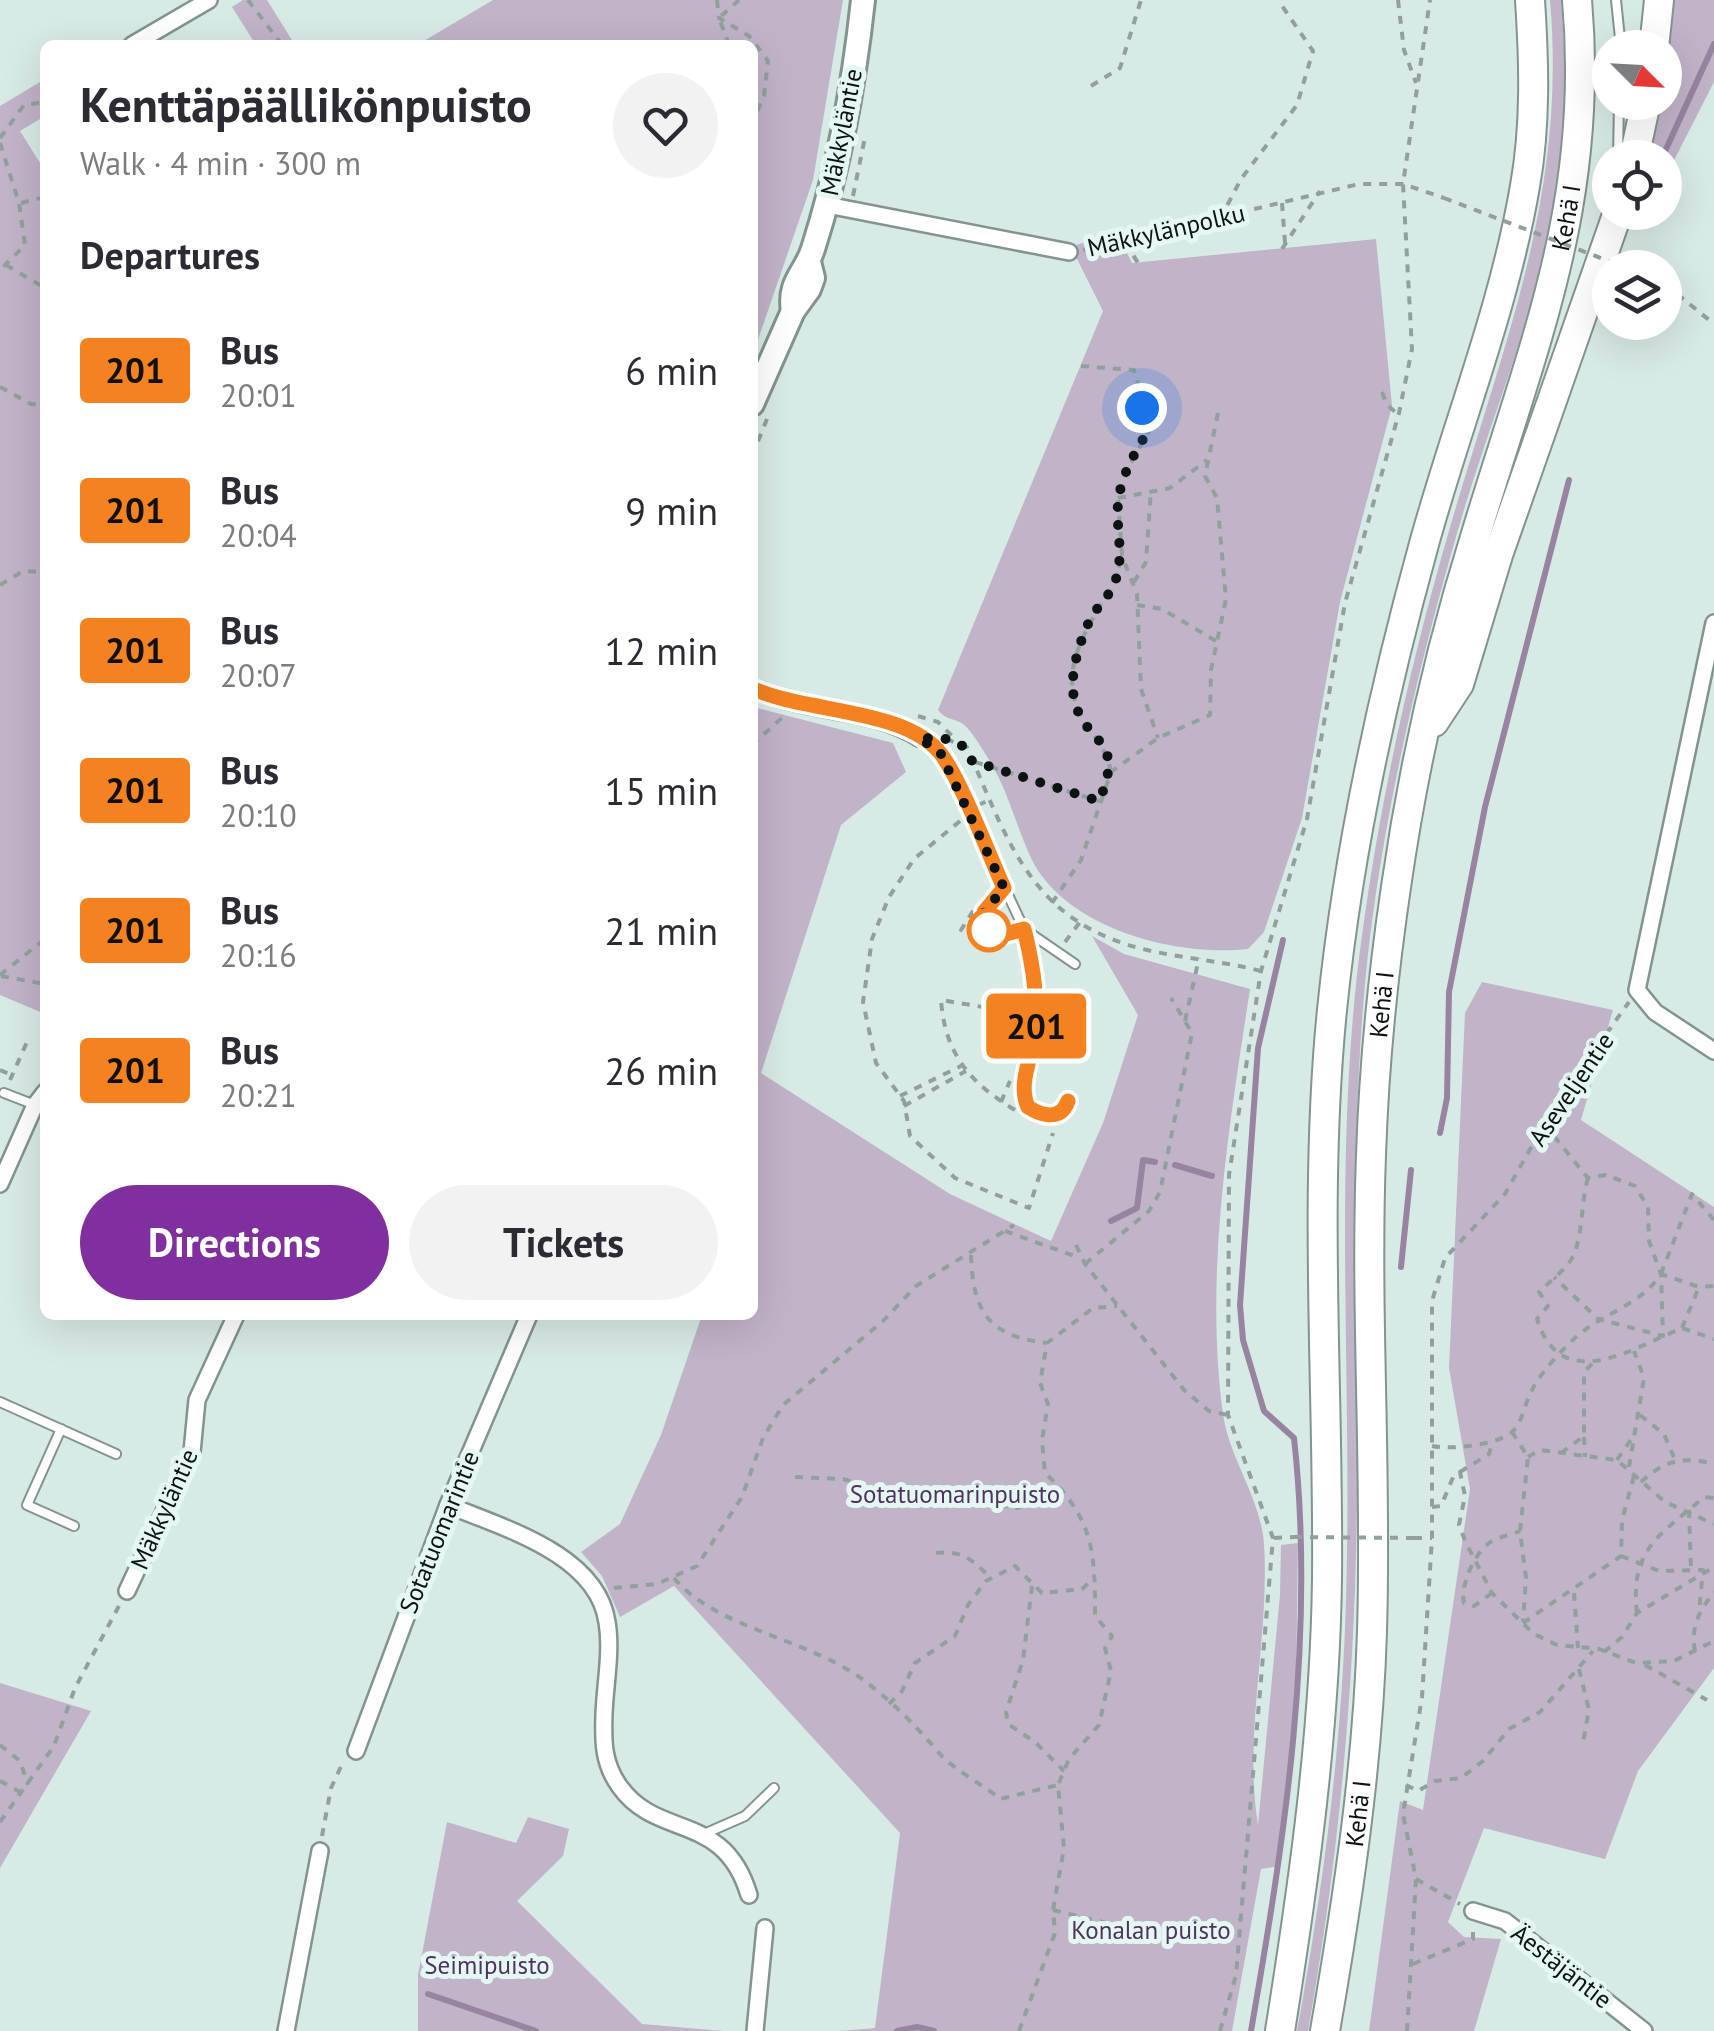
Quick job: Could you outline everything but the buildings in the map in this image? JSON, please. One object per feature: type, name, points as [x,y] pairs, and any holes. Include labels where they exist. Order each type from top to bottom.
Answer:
[{"type":"highway","name":"Kehä I","points":[[1280,2031],[1304,1879],[1324,1674],[1328,1456],[1323,1228],[1332,1011],[1368,780],[1394,652],[1508,269],[1526,183],[1532,127],[1530,0]]},
{"type":"highway","name":"Kehä I","points":[[1324,2031],[1350,1887],[1372,1635],[1371,1157],[1381,1009],[1422,740],[1474,538],[1554,288],[1572,203],[1581,130],[1577,0]]},
{"type":"highway","points":[[1656,30],[1659,0]]},
{"type":"highway","points":[[1422,740],[1459,684],[1498,555],[1611,230]]},
{"type":"street","points":[[141,40],[209,0]]},
{"type":"street","name":"Mäkkyläntie","points":[[758,390],[792,312],[810,290],[813,278],[809,262],[827,206],[848,109],[863,0]]},
{"type":"street","name":"Mäkkylänpolku","points":[[827,206],[1068,252]]},
{"type":"street","points":[[1713,629],[1637,990],[1655,1012],[1714,1051]]},
{"type":"street","points":[[758,690],[899,726],[919,738]]},
{"type":"street","points":[[0,1184],[40,1099]]},
{"type":"street","name":"Mäkkyläntie","points":[[127,1591],[192,1452],[197,1400],[234,1320]]},
{"type":"street","name":"Sotatuomarintie","points":[[356,1751],[448,1505],[527,1320]]},
{"type":"street","points":[[448,1505],[562,1558],[595,1588],[608,1632],[603,1738],[611,1773],[636,1804],[704,1834],[732,1858],[749,1895]]},
{"type":"street","points":[[286,2031],[320,1851]]},
{"type":"street","name":"Äestäjäntie","points":[[1473,1911],[1505,1921],[1644,2031]]},
{"type":"street","points":[[755,2031],[765,1928]]},
{"type":"lane","points":[[1616,0],[1619,30]]},
{"type":"lane","points":[[919,738],[940,752],[1024,929],[1032,960],[1036,1022],[1022,1095],[1028,1107],[1051,1116],[1060,1113],[1068,1101]]},
{"type":"lane","points":[[1004,888],[984,912],[984,923],[1002,935],[1024,929]]},
{"type":"lane","points":[[1024,929],[1074,964]]},
{"type":"lane","points":[[4,1093],[40,1099]]},
{"type":"lane","points":[[0,1402],[116,1454]]},
{"type":"lane","points":[[61,1429],[27,1505],[74,1526]]},
{"type":"lane","points":[[704,1834],[744,1816],[774,1788]]},
{"type":"path","points":[[248,0],[278,40]]},
{"type":"path","points":[[718,0],[719,18],[727,40]]},
{"type":"path","points":[[719,18],[740,0]]},
{"type":"path","points":[[1091,86],[1120,68],[1131,20],[1141,0]]},
{"type":"path","points":[[1220,219],[1241,178],[1298,105],[1314,51],[1278,0]]},
{"type":"path","points":[[1398,0],[1404,50],[1418,88]]},
{"type":"path","points":[[1220,2031],[1236,1975],[1273,1538],[1228,1415],[1225,1360],[1229,1175],[1261,971],[1307,819],[1345,603],[1399,415],[1412,349],[1404,184],[1430,0]]},
{"type":"path","points":[[719,18],[752,40]]},
{"type":"path","points":[[758,48],[768,62],[764,96],[758,110]]},
{"type":"path","points":[[0,270],[25,245],[20,203],[0,140],[24,106],[40,103]]},
{"type":"path","name":"Mäkkylänpolku","points":[[1068,252],[1220,219],[1320,191],[1358,184],[1404,184],[1592,255]]},
{"type":"path","points":[[1282,201],[1284,246],[1320,191]]},
{"type":"path","points":[[20,203],[40,198]]},
{"type":"path","points":[[1124,242],[1138,263]]},
{"type":"path","points":[[6,265],[40,285]]},
{"type":"path","points":[[1682,298],[1714,324]]},
{"type":"path","points":[[1080,366],[1134,370],[1142,408],[1147,415],[1158,414],[1130,464],[1118,498],[1122,556],[1137,605],[1141,689],[1158,738]]},
{"type":"path","points":[[0,386],[31,404],[40,405]]},
{"type":"path","points":[[1382,392],[1387,405],[1399,415]]},
{"type":"path","points":[[1111,772],[1158,738],[1210,716],[1216,640],[1226,599],[1216,498],[1205,476],[1219,408]]},
{"type":"path","points":[[1118,498],[1170,488],[1207,460]]},
{"type":"path","points":[[1133,584],[1146,562],[1151,490]]},
{"type":"path","points":[[1052,902],[1081,860],[1111,772],[1108,751],[1090,731],[1073,690],[1076,660],[1091,618],[1114,586],[1122,556]]},
{"type":"path","points":[[0,585],[23,571],[40,572]]},
{"type":"path","points":[[1137,605],[1162,609],[1216,640]]},
{"type":"path","points":[[758,740],[798,703]]},
{"type":"path","points":[[919,738],[955,739],[967,747],[1020,864],[1052,902],[1121,942],[1261,971]]},
{"type":"path","points":[[972,761],[1099,801]]},
{"type":"path","points":[[939,840],[914,859],[889,896],[872,939],[864,988],[876,1063],[900,1096],[910,1136],[955,1178],[1028,1208],[1053,1133]]},
{"type":"path","points":[[0,976],[40,944]]},
{"type":"path","points":[[1185,1021],[1199,958]]},
{"type":"path","points":[[0,976],[40,983]]},
{"type":"path","name":"Aseveljentie","points":[[1407,2031],[1416,1880],[1403,1814],[1422,1697],[1432,1538],[1432,1301],[1445,1258],[1505,1194],[1544,1124],[1637,990]]},
{"type":"path","points":[[1023,993],[1024,1021]]},
{"type":"path","points":[[1083,1262],[1148,1211],[1160,1192],[1192,1033],[1171,998]]},
{"type":"path","points":[[963,1069],[943,1024],[941,1000],[973,1007],[1024,1010]]},
{"type":"path","points":[[4,1093],[27,1042]]},
{"type":"path","points":[[900,1096],[963,1069]]},
{"type":"path","points":[[904,1106],[963,1069]]},
{"type":"path","points":[[0,1070],[12,1075]]},
{"type":"path","points":[[1001,1102],[1012,1077]]},
{"type":"path","points":[[1544,1124],[1588,1178]]},
{"type":"path","points":[[1588,1178],[1606,1175],[1635,1186],[1648,1208],[1649,1241],[1661,1274],[1663,1336]]},
{"type":"path","points":[[1588,1178],[1578,1222],[1580,1238],[1570,1262],[1539,1292],[1548,1306],[1537,1319],[1561,1356],[1593,1363],[1634,1351],[1682,1328],[1714,1338]]},
{"type":"path","points":[[1432,1446],[1446,1449],[1466,1443],[1492,1444],[1512,1432],[1533,1386],[1561,1356],[1598,1319],[1649,1292],[1661,1274],[1692,1194],[1714,1220]]},
{"type":"path","points":[[595,1588],[640,1588],[697,1566],[736,1507],[763,1438],[783,1405],[883,1321],[916,1286],[1014,1225]]},
{"type":"path","points":[[1005,1231],[1083,1262]]},
{"type":"path","points":[[1076,1244],[1083,1262],[1184,1390],[1209,1411],[1228,1415]]},
{"type":"path","points":[[971,1255],[972,1290],[993,1328],[1022,1340],[1047,1343]]},
{"type":"path","points":[[1661,1274],[1698,1287],[1714,1286]]},
{"type":"path","points":[[1554,1276],[1598,1319],[1663,1336]]},
{"type":"path","points":[[1682,1328],[1698,1287]]},
{"type":"path","points":[[1019,2031],[1055,1933],[1054,1910],[1064,1848],[1058,1785],[1098,1725],[1111,1671],[1105,1648],[1112,1636],[1095,1616],[1095,1550],[1064,1491],[1045,1473],[1042,1440],[1048,1404],[1040,1383],[1047,1343],[1093,1308],[1116,1306]]},
{"type":"path","points":[[1630,1468],[1644,1378],[1634,1351]]},
{"type":"path","points":[[1584,1458],[1584,1372],[1593,1363]]},
{"type":"path","points":[[1640,1415],[1664,1434],[1675,1460]]},
{"type":"path","points":[[1617,1460],[1637,1431]]},
{"type":"path","points":[[1512,1432],[1528,1457],[1520,1531],[1526,1578],[1523,1623]]},
{"type":"path","points":[[1561,1453],[1584,1436]]},
{"type":"path","points":[[1432,1508],[1441,1506],[1454,1475],[1489,1454],[1492,1444]]},
{"type":"path","points":[[1528,1457],[1540,1450],[1617,1460],[1665,1502],[1714,1524]]},
{"type":"path","points":[[1640,1482],[1656,1468],[1685,1456],[1714,1464]]},
{"type":"path","points":[[1460,1472],[1465,1496],[1459,1525],[1492,1593],[1534,1634],[1556,1645],[1595,1649],[1641,1663],[1707,1700]]},
{"type":"path","points":[[1523,1623],[1574,1592],[1620,1556],[1622,1520],[1634,1474]]},
{"type":"path","points":[[796,1477],[844,1478],[909,1497],[939,1495],[1017,1508],[1064,1491]]},
{"type":"path","points":[[1637,1612],[1639,1565],[1650,1542],[1704,1497],[1714,1498]]},
{"type":"path","points":[[1689,1510],[1690,1570]]},
{"type":"path","points":[[1492,1593],[1474,1606],[1464,1603],[1462,1595],[1475,1560],[1489,1543],[1520,1531]]},
{"type":"path","points":[[1273,1538],[1432,1538]]},
{"type":"path","points":[[936,1553],[956,1550],[974,1560],[991,1579]]},
{"type":"path","points":[[1620,1556],[1659,1572],[1704,1570]]},
{"type":"path","points":[[890,1704],[902,1691],[915,1663],[955,1636],[968,1605],[991,1579],[1016,1566],[1042,1593],[1082,1590],[1095,1577]]},
{"type":"path","points":[[1604,1652],[1622,1636],[1637,1612],[1714,1567]]},
{"type":"path","points":[[1695,1652],[1692,1638],[1704,1570]]},
{"type":"path","points":[[674,1578],[692,1600],[821,1652],[861,1678],[924,1730],[940,1755],[1000,1799],[1058,1785]]},
{"type":"path","points":[[1032,1586],[1023,1660],[1006,1712],[1008,1724],[1035,1742],[1064,1771]]},
{"type":"path","points":[[0,1822],[54,1746],[75,1688],[127,1591]]},
{"type":"path","points":[[1574,1592],[1578,1648]]},
{"type":"path","points":[[1699,1612],[1714,1592]]},
{"type":"path","points":[[1641,1663],[1674,1661],[1714,1641]]},
{"type":"path","points":[[1406,1785],[1418,1791],[1436,1780],[1461,1778],[1483,1760],[1508,1728],[1540,1712],[1595,1649]]},
{"type":"path","points":[[1578,1666],[1589,1710],[1583,1742]]},
{"type":"path","points":[[0,1745],[20,1760],[28,1785]]},
{"type":"path","points":[[320,1851],[331,1788],[342,1762],[356,1751]]},
{"type":"path","points":[[0,1781],[22,1793]]},
{"type":"path","points":[[1416,1880],[1473,1911]]},
{"type":"path","points":[[1054,1910],[1114,1925],[1217,1934],[1241,1919]]},
{"type":"path","points":[[1413,1964],[1472,1939]]},
{"type":"green space","points":[[243,0],[267,0],[292,40],[253,40],[232,7]]},
{"type":"green space","points":[[493,0],[843,0],[813,180],[758,340],[758,40],[425,40]]},
{"type":"green space","points":[[1550,0],[1561,0],[1565,93],[1562,163],[1551,228],[1434,618],[1397,776],[1370,937],[1356,1150],[1357,1506],[1349,1704],[1319,1966],[1308,2031],[1297,2031],[1330,1817],[1344,1655],[1345,1179],[1353,1012],[1363,928],[1389,775],[1423,624],[1510,329],[1540,203],[1553,71]]},
{"type":"green space","points":[[1668,0],[1714,0],[1714,82],[1682,145],[1682,140],[1649,140],[1653,120],[1682,120],[1682,30],[1667,30]]},
{"type":"green space","points":[[40,82],[40,119],[20,131],[40,163],[40,1012],[0,995],[0,106]]},
{"type":"green space","points":[[1116,231],[1132,263],[1376,239],[1392,406],[1340,602],[1302,818],[1264,932],[1248,949],[1158,943],[1097,921],[1071,904],[1048,884],[1032,860],[1000,780],[976,739],[963,724],[938,710],[1103,311],[1071,247]]},
{"type":"green space","name":"Sotatuomarinpuisto","points":[[758,708],[893,743],[906,772],[841,825],[761,1073],[950,1194],[1051,1241],[1103,1123],[1138,1015],[1092,936],[1124,954],[1250,989],[1222,1201],[1216,1308],[1226,1430],[1257,1511],[1264,1544],[1253,1755],[1258,1825],[1280,1595],[1281,1545],[1298,1543],[1296,1684],[1279,1866],[1261,1869],[1232,2031],[840,2031],[875,2028],[900,1833],[674,1586],[620,1617],[602,1576],[581,1552],[620,1524],[661,1435],[700,1320],[758,1320]]},
{"type":"green space","points":[[1482,982],[1613,1010],[1581,1120],[1714,1207],[1714,1668],[1638,1771],[1605,1859],[1484,1828],[1448,1922],[1464,1937],[1501,1939],[1474,2031],[1369,2031],[1400,1801],[1423,1810],[1470,1489],[1449,1368],[1465,1013]]},
{"type":"green space","points":[[0,1683],[91,1711],[0,1868]]},
{"type":"green space","name":"Seimipuisto","points":[[528,1817],[569,1829],[563,1856],[517,1901],[642,2024],[723,2031],[418,2031],[418,1975],[447,1822],[516,1843]]},
{"type":"waterway","points":[[1670,140],[1714,44]]},
{"type":"waterway","points":[[1440,1133],[1447,1098],[1449,992],[1485,807],[1569,480]]},
{"type":"waterway","points":[[1251,2031],[1285,1810],[1299,1661],[1300,1512],[1294,1438],[1264,1411],[1243,1340],[1240,1305],[1258,1048],[1283,940]]},
{"type":"waterway","points":[[1111,1221],[1137,1208],[1143,1160],[1155,1162]]},
{"type":"waterway","points":[[1175,1165],[1212,1176]]},
{"type":"waterway","points":[[1401,1267],[1411,1170]]},
{"type":"waterway","points":[[428,1994],[536,2031]]},
{"type":"waterway","points":[[897,2031],[917,2027],[934,2031]]},
{"type":"bus line","name":"201","points":[[758,690],[899,726],[940,752],[1004,888],[984,912],[984,923],[989,930],[1002,935],[1024,929],[1032,960],[1035,1049],[1022,1095],[1028,1107],[1051,1116],[1066,1108],[1068,1101]]},
{"type":"route","points":[[989,930],[984,912],[1004,888],[940,752],[919,738],[955,739],[967,747],[972,761],[1099,801],[1111,772],[1108,751],[1078,710],[1073,690],[1076,660],[1091,618],[1114,586],[1122,556],[1118,498],[1130,464],[1158,414],[1147,415],[1142,408]]},
{"type":"park label","name":"Konalan puisto","points":[[1151,1930]]}]
